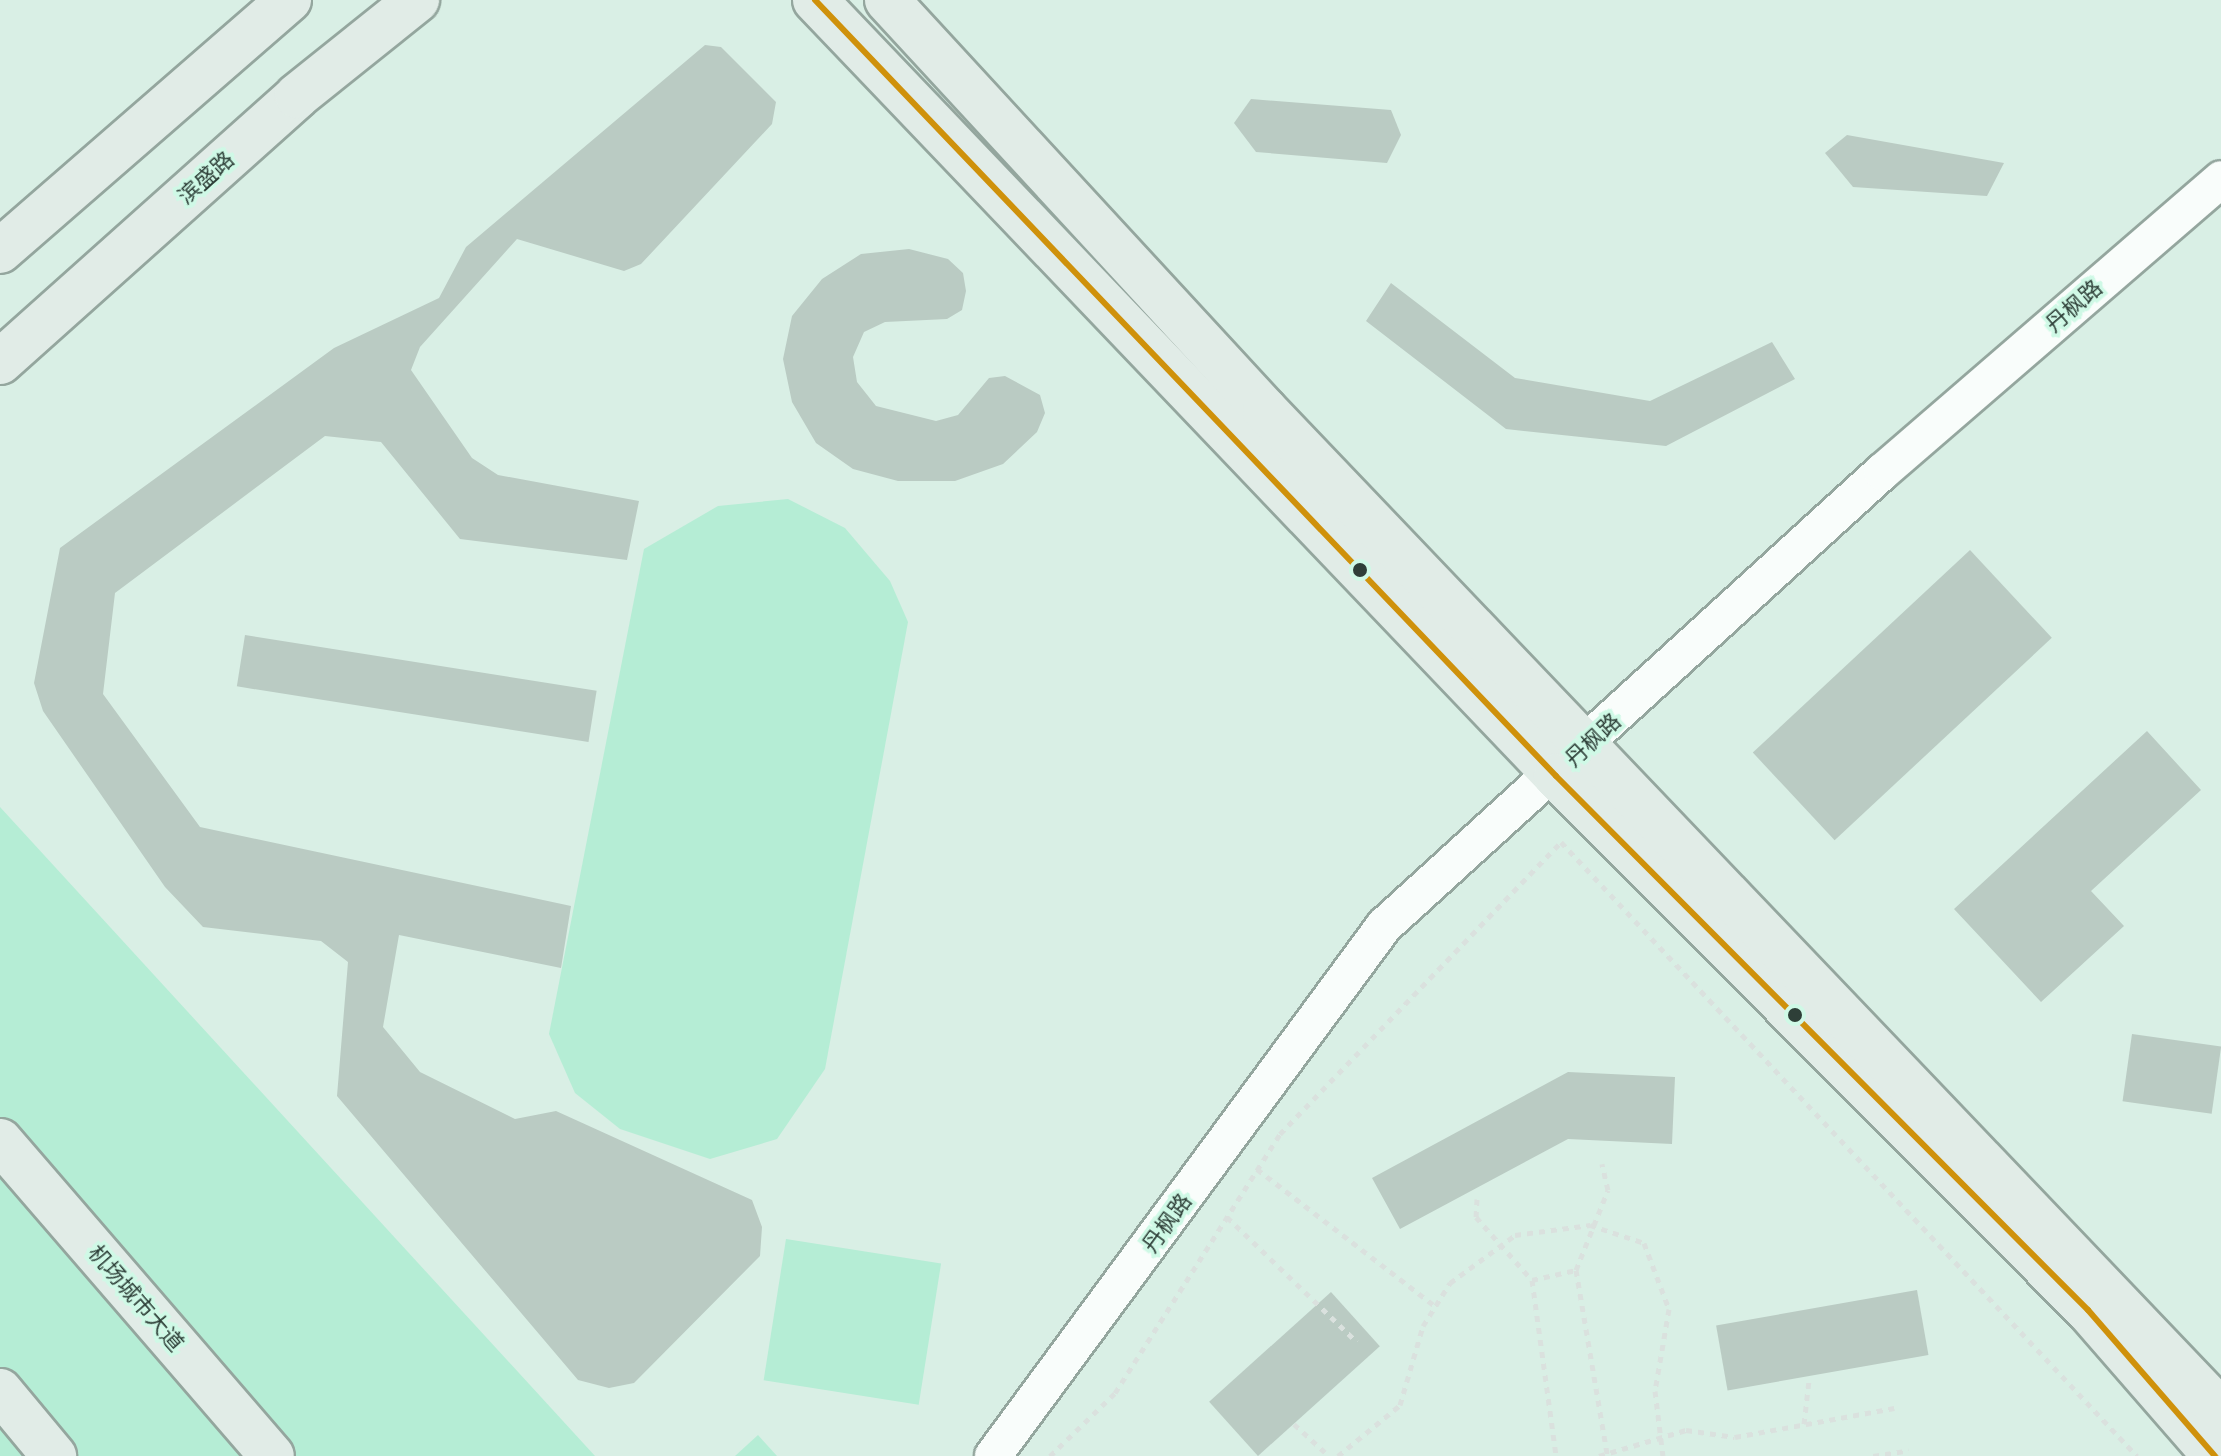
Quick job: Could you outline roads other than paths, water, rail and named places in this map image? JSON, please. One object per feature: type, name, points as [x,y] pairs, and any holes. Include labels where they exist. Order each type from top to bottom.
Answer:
[{"type":"main road","points":[[0,251],[289,0]]},
{"type":"main road","name":"滨盛路","points":[[0,362],[297,96],[417,0]]},
{"type":"main road","points":[[815,0],[1556,776],[2088,1310],[2215,1456]]},
{"type":"main road","points":[[887,0],[1265,410],[1590,743],[2221,1411]]},
{"type":"main road","name":"机场城市大道","points":[[0,1141],[272,1456]]},
{"type":"main road","points":[[0,1391],[54,1456]]},
{"type":"street","name":"丹枫路","points":[[993,1456],[1384,926],[1556,776],[1882,472],[2221,179]]}]
